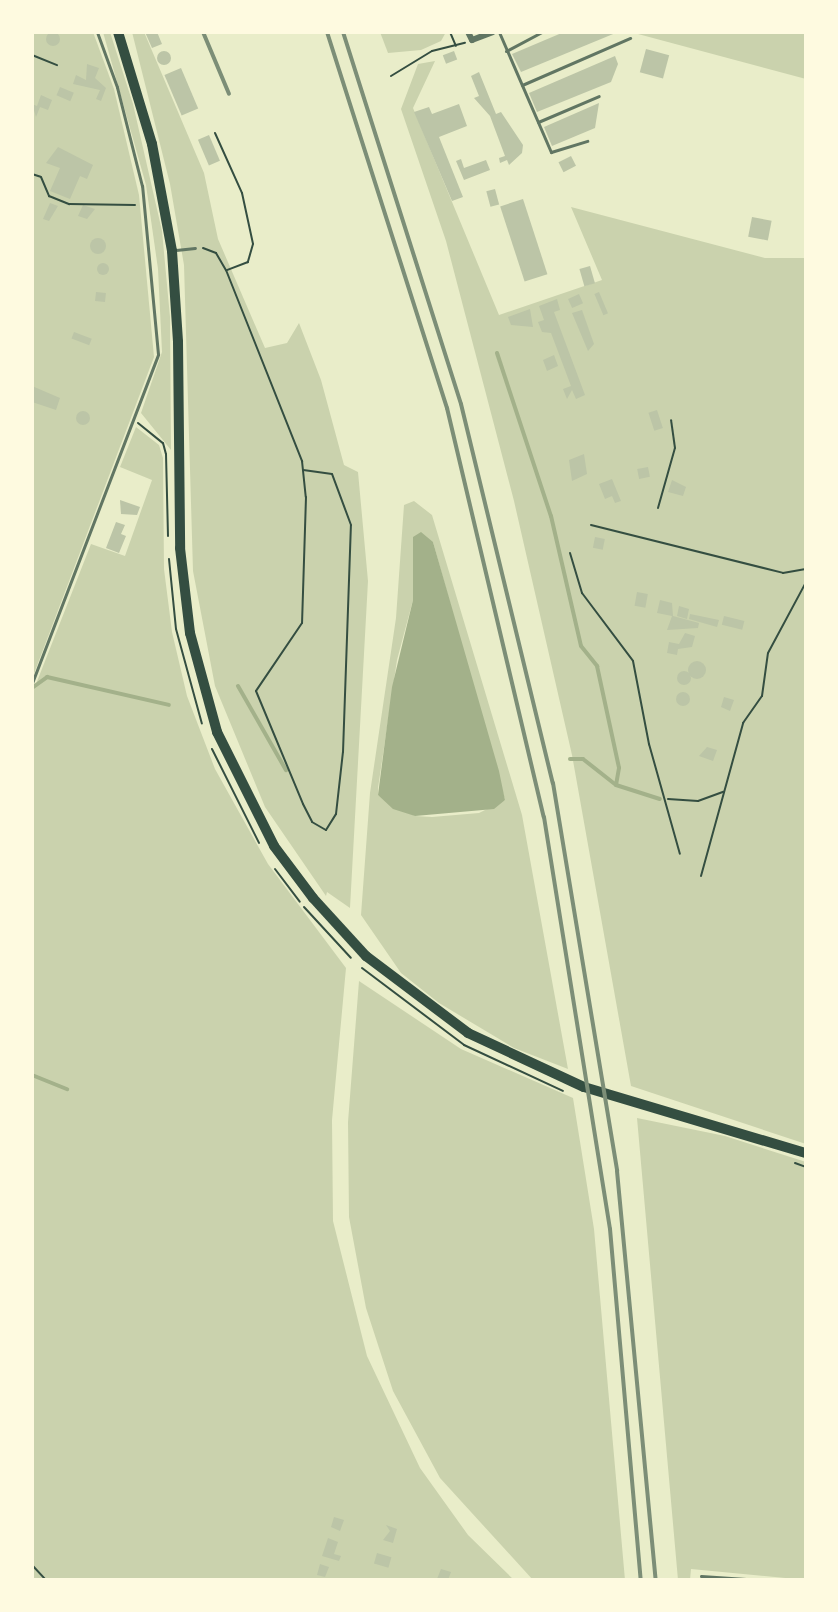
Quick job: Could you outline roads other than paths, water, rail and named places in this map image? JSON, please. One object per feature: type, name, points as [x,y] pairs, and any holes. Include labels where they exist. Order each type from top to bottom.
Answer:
[{"type":"main road","points":[[118,32],[152,144],[172,251],[182,576],[196,660],[217,732],[248,801],[286,864],[327,915],[380,968],[456,1026],[529,1065],[667,1112],[806,1153]]},
{"type":"street","points":[[468,32],[472,40],[493,32]]},
{"type":"lane","points":[[32,683],[158,354],[144,203],[117,87],[97,32]]},
{"type":"lane","points":[[499,32],[551,152],[558,154],[587,141]]},
{"type":"lane","points":[[506,51],[541,32]]},
{"type":"lane","points":[[522,85],[630,38]]},
{"type":"lane","points":[[538,122],[599,96]]},
{"type":"lane","points":[[172,251],[195,248]]},
{"type":"lane","points":[[701,1576],[761,1580]]},
{"type":"waterway","points":[[497,353],[551,516],[581,646],[597,666],[619,768],[616,785]]},
{"type":"waterway","points":[[32,688],[47,677],[169,705]]},
{"type":"waterway","points":[[238,686],[286,770]]},
{"type":"waterway","points":[[570,759],[583,759],[616,785],[660,799]]},
{"type":"waterway","points":[[32,1075],[67,1089]]},
{"type":"railway","points":[[203,32],[229,94]]},
{"type":"railway","points":[[327,32],[447,408],[544,817],[610,1229],[641,1580]]},
{"type":"railway","points":[[343,32],[461,404],[553,783],[617,1171],[656,1580]]}]
